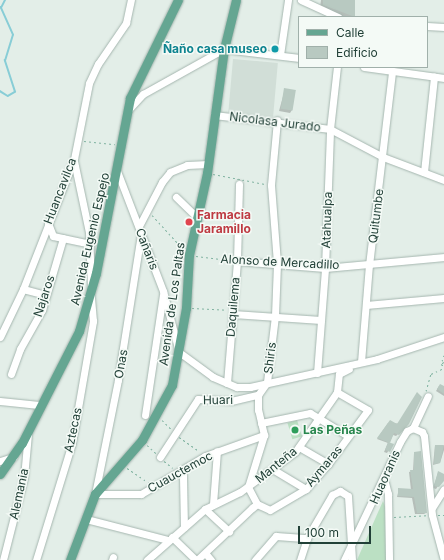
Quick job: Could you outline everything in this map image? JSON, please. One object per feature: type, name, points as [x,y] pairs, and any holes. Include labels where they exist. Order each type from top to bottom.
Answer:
[{"type":"main road","name":"Avenida Eugenio Espejo","points":[[0,474],[4,458],[29,428],[39,405],[79,331],[92,293],[117,171],[127,111],[142,68],[171,16],[178,0]]},
{"type":"main road","name":"Avenida de Los Paltas","points":[[71,559],[94,494],[142,440],[158,414],[172,385],[186,308],[189,255],[208,164],[224,49],[236,0]]},
{"type":"street","name":"Huancavilca","points":[[0,337],[23,289],[74,159],[76,141],[89,83],[98,64],[126,23],[131,0]]},
{"type":"street","points":[[171,16],[173,0]]},
{"type":"street","points":[[280,56],[288,0]]},
{"type":"street","points":[[301,0],[336,16]]},
{"type":"street","points":[[428,26],[444,26]]},
{"type":"street","points":[[127,111],[143,94],[224,49],[298,58]]},
{"type":"street","name":"Atahualpa","points":[[317,373],[325,268],[330,129],[337,68]]},
{"type":"street","points":[[370,68],[444,78]]},
{"type":"street","name":"Quitumbe","points":[[361,362],[369,265],[392,72]]},
{"type":"street","points":[[424,172],[434,76]]},
{"type":"street","name":"Nicolasa Jurado","points":[[214,115],[277,120],[330,129],[383,157],[444,180]]},
{"type":"street","name":"Shiris","points":[[258,396],[267,382],[275,316],[278,263],[271,185],[277,120]]},
{"type":"street","name":"Aztecas","points":[[36,560],[72,443],[93,321],[92,293],[89,272],[90,244],[74,159]]},
{"type":"street","points":[[139,226],[146,210],[170,172],[187,165],[208,164]]},
{"type":"street","name":"Cañaris","points":[[117,171],[164,291],[179,352]]},
{"type":"street","name":"Daquilema","points":[[226,383],[237,261],[239,184]]},
{"type":"street","points":[[176,197],[197,217]]},
{"type":"street","points":[[48,222],[51,234],[90,244]]},
{"type":"street","name":"Onas","points":[[94,494],[118,380],[141,234]]},
{"type":"street","name":"Najaros","points":[[11,374],[20,349],[42,310],[63,238]]},
{"type":"street","name":"Alonso de Mercadillo","points":[[237,261],[278,263],[325,268],[444,257]]},
{"type":"street","points":[[23,289],[46,295]]},
{"type":"street","points":[[145,415],[164,291]]},
{"type":"street","points":[[366,305],[444,298]]},
{"type":"street","points":[[233,312],[321,320]]},
{"type":"street","points":[[179,352],[213,377],[243,388],[377,359],[444,337]]},
{"type":"street","name":"Manteña","points":[[248,487],[274,470],[299,447],[337,392],[341,372],[373,363],[377,359]]},
{"type":"street","name":"Aymaras","points":[[257,504],[270,510],[306,489],[328,464],[368,410],[337,392]]},
{"type":"street","points":[[86,519],[170,538],[197,560],[206,554],[257,504],[248,487],[264,435],[258,396]]},
{"type":"street","name":"Huari","points":[[160,458],[198,399],[230,401],[258,396]]},
{"type":"street","name":"Huaoranis","points":[[344,560],[351,549],[400,442],[407,431],[413,428],[428,396]]},
{"type":"street","points":[[0,401],[39,405]]},
{"type":"street","points":[[261,422],[308,413],[348,436]]},
{"type":"street","name":"Alemania","points":[[3,555],[24,477],[29,428]]},
{"type":"street","points":[[413,428],[422,432],[424,436],[432,512],[444,560]]},
{"type":"street","name":"Cuauctemoc","points":[[94,494],[141,494],[205,456],[264,435]]},
{"type":"street","points":[[299,447],[328,464]]},
{"type":"street","points":[[213,504],[217,452]]},
{"type":"street","points":[[181,470],[184,476],[184,527]]},
{"type":"street","points":[[274,470],[306,489]]},
{"type":"street","points":[[384,478],[388,490],[389,560]]},
{"type":"street","points":[[146,560],[205,509],[248,487]]},
{"type":"street","points":[[432,512],[444,489]]},
{"type":"street","points":[[300,560],[307,538],[332,495],[343,491],[348,496],[352,560]]},
{"type":"street","points":[[205,509],[229,531]]},
{"type":"street","points":[[255,560],[276,536],[307,538]]},
{"type":"street","points":[[206,554],[211,560]]},
{"type":"path","points":[[76,141],[122,144]]},
{"type":"path","points":[[146,210],[189,255]]},
{"type":"path","name":"Alonso de Mercadillo","points":[[189,255],[237,261]]},
{"type":"path","points":[[186,308],[233,312]]},
{"type":"path","points":[[428,396],[426,394],[431,374],[444,367],[444,355]]},
{"type":"path","points":[[120,463],[153,486]]},
{"type":"path","points":[[389,517],[432,512]]},
{"type":"shaded area","points":[[233,59],[278,63],[273,117],[228,113]]},
{"type":"green space","name":"Las Peñas","points":[[297,420],[302,436],[292,439],[287,423]]},
{"type":"green space","points":[[383,501],[386,509],[388,560],[357,560]]},
{"type":"building","points":[[323,0],[355,0],[355,16],[352,16],[323,5]]},
{"type":"building","points":[[284,88],[296,90],[293,111],[281,109]]},
{"type":"building","points":[[440,384],[444,386],[444,394],[437,389]]},
{"type":"building","points":[[417,392],[422,397],[409,424],[399,435],[394,433],[390,443],[377,438],[390,420],[397,424]]},
{"type":"building","points":[[388,442],[394,444],[390,452],[385,450]]},
{"type":"building","points":[[435,445],[444,445],[440,463],[434,464]]},
{"type":"building","points":[[421,451],[427,513],[417,513],[414,497],[398,496],[398,488],[413,489],[410,470],[414,470],[414,452]]},
{"type":"building","points":[[438,471],[444,474],[444,481],[439,487],[434,486]]},
{"type":"waterway","points":[[0,91],[8,96],[15,92],[5,61],[13,35],[1,8],[5,0]]},
{"type":"place","name":"Ñaño casa museo","points":[[275,49]]},
{"type":"place","name":"Farmacia Jaramillo","points":[[189,222]]},
{"type":"place","name":"Las Peñas","points":[[295,430]]}]
